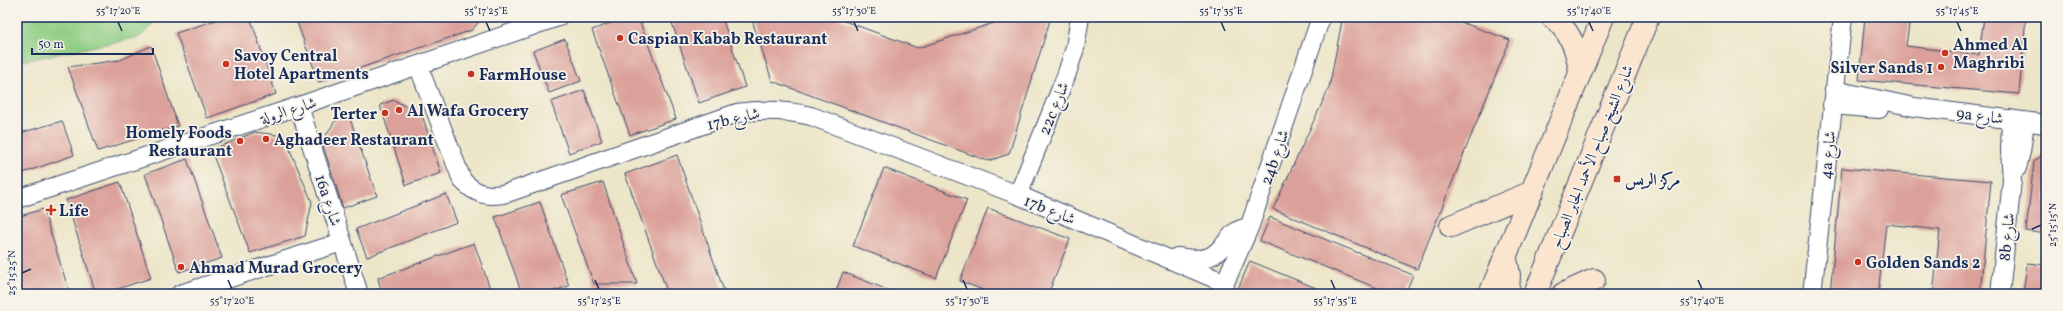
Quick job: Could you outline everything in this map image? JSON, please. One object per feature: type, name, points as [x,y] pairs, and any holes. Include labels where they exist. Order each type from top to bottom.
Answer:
[{"type":"main road","points":[[1552,17],[1568,33],[1579,59],[1580,74]]},
{"type":"main road","points":[[1490,294],[1603,17]]},
{"type":"main road","name":"شارع الشيخ صباح الأحمد الجابر الصباح","points":[[1535,294],[1648,17]]},
{"type":"main road","points":[[1452,226],[1532,192]]},
{"type":"main road","points":[[1506,256],[1510,275],[1508,294]]},
{"type":"main road","points":[[1563,294],[1594,280]]},
{"type":"street","name":"شارع الرولة","points":[[17,199],[418,65],[528,22],[558,17]]},
{"type":"street","name":"22c شارع","points":[[1018,196],[1066,76],[1075,48],[1080,17]]},
{"type":"street","name":"24b شارع","points":[[1223,288],[1249,228],[1321,17]]},
{"type":"street","name":"4a شارع","points":[[1812,294],[1843,17]]},
{"type":"street","name":"17b شارع","points":[[418,65],[462,180],[477,193],[487,196],[507,193],[725,117],[756,110],[774,110],[811,116],[1018,196],[1164,256],[1223,288]]},
{"type":"street","name":"9a شارع","points":[[1833,98],[1885,109],[1914,107],[2046,124]]},
{"type":"street","name":"16a شارع","points":[[299,106],[359,294]]},
{"type":"street","name":"8b شارع","points":[[2000,294],[2012,180],[2021,152],[2018,120]]},
{"type":"street","name":"17b شارع","points":[[1164,256],[1196,259],[1210,257],[1221,249],[1237,231],[1249,228]]},
{"type":"street","points":[[180,294],[342,242]]},
{"type":"green space","points":[[17,17],[159,17],[140,37],[17,62]]},
{"type":"building","name":"Savoy Central Hotel Apartments","points":[[225,17],[250,17],[276,94],[207,118],[176,33]]},
{"type":"building","points":[[295,17],[483,17],[472,30],[319,82]]},
{"type":"building","points":[[627,17],[638,17],[676,119],[630,135],[592,30]]},
{"type":"building","points":[[670,17],[722,17],[745,87],[699,103]]},
{"type":"building","points":[[751,17],[839,17],[839,19],[918,48],[1012,17],[1051,17],[1009,154],[988,161],[772,81]]},
{"type":"building","points":[[1407,17],[1447,17],[1510,40],[1417,269],[1273,209],[1329,88],[1342,21]]},
{"type":"building","name":"Silver Sands 1","points":[[1865,17],[1910,17],[1906,46],[1979,55],[1984,17],[2026,17],[2019,94],[1859,80]]},
{"type":"building","points":[[565,39],[581,81],[549,93],[533,51]]},
{"type":"building","points":[[151,46],[178,126],[98,151],[68,67],[120,60]]},
{"type":"building","points":[[584,90],[602,141],[569,153],[551,102]]},
{"type":"building","points":[[394,100],[422,115],[441,173],[406,185],[380,105]]},
{"type":"building","points":[[349,116],[377,196],[343,208],[322,142],[335,121]]},
{"type":"building","points":[[62,121],[74,155],[17,175],[17,134]]},
{"type":"building","points":[[255,132],[284,136],[312,202],[305,236],[250,253],[211,150]]},
{"type":"building","points":[[2046,152],[2046,234],[2026,231],[2034,162]]},
{"type":"building","points":[[677,155],[725,294],[668,294],[625,174]]},
{"type":"building","points":[[187,159],[222,258],[179,272],[145,174]]},
{"type":"building","points":[[884,168],[967,200],[936,278],[853,246]]},
{"type":"building","name":"Golden Sands 2","points":[[1842,168],[1991,181],[1980,294],[1933,294],[1940,230],[1886,224],[1878,294],[1830,294]]},
{"type":"building","points":[[120,182],[151,278],[102,294],[96,294],[66,200]]},
{"type":"building","points":[[603,182],[637,284],[594,284],[561,195]]},
{"type":"building","points":[[446,194],[457,222],[367,257],[356,229]]},
{"type":"building","points":[[540,202],[569,286],[544,294],[522,294],[495,217]]},
{"type":"building","points":[[988,208],[1070,239],[1048,294],[993,294],[960,281]]},
{"type":"building","points":[[43,209],[70,294],[17,294],[17,217]]},
{"type":"building","points":[[1270,217],[1413,275],[1405,294],[1392,294],[1260,241]]},
{"type":"building","points":[[474,243],[492,294],[382,294],[378,278]]},
{"type":"building","points":[[1250,261],[1316,288],[1313,294],[1236,294]]},
{"type":"building","points":[[2027,263],[2046,265],[2046,294],[2023,294]]},
{"type":"building","points":[[843,272],[898,294],[835,294]]},
{"type":"place","name":"Caspian Kabab Restaurant","points":[[620,38]]},
{"type":"place","name":"Ahmed Al Maghribi","points":[[1945,53]]},
{"type":"place","name":"Savoy Central Hotel Apartments","points":[[226,64]]},
{"type":"place","name":"Silver Sands 1","points":[[1941,67]]},
{"type":"place","name":"FarmHouse","points":[[471,74]]},
{"type":"place","name":"Al Wafa Grocery","points":[[399,110]]},
{"type":"place","name":"Terter","points":[[385,113]]},
{"type":"place","name":"Aghadeer Restaurant","points":[[266,139]]},
{"type":"place","name":"Homely Foods Restaurant","points":[[240,141]]},
{"type":"place","name":"مركز الريس","points":[[1617,179]]},
{"type":"place","name":"Life","points":[[51,210]]},
{"type":"place","name":"Golden Sands 2","points":[[1858,262]]},
{"type":"place","name":"Ahmad Murad Grocery","points":[[181,267]]}]
